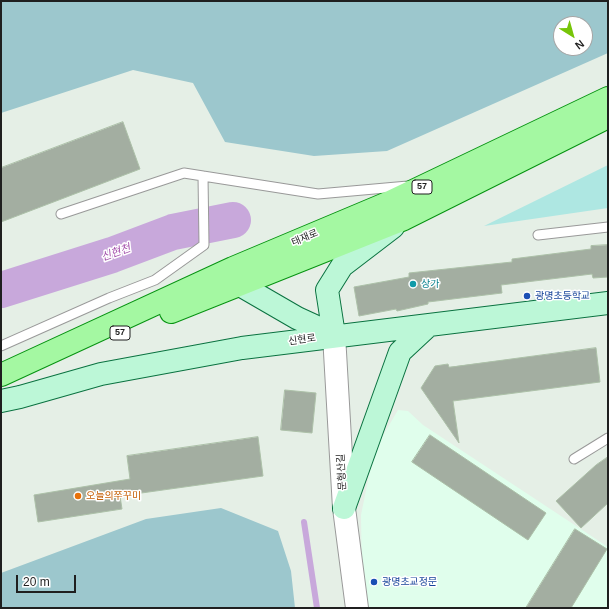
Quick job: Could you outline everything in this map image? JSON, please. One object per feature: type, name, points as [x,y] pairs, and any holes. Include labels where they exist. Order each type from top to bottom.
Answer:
[{"type":"main road","name":"태재로","points":[[1,386],[139,325],[390,202],[608,98]]},
{"type":"main road","name":"태재로","points":[[1,375],[236,277],[404,219],[608,117]]},
{"type":"main road","points":[[334,336],[327,290],[342,266],[404,219]]},
{"type":"main road","points":[[236,277],[297,318],[334,336]]},
{"type":"main road","name":"신현로","points":[[1,401],[101,374],[242,348],[608,303]]},
{"type":"main road","points":[[344,508],[400,352],[429,325]]},
{"type":"street","name":"문형산길","points":[[334,336],[344,508],[357,608]]},
{"type":"lane","points":[[61,214],[184,173],[318,194],[428,184]]},
{"type":"lane","points":[[1,346],[109,298],[155,280],[204,245],[204,186],[206,176]]},
{"type":"lane","points":[[538,236],[608,227]]},
{"type":"lane","points":[[574,459],[608,438]]},
{"type":"shaded area","points":[[1,1],[608,1],[608,53],[387,151],[314,156],[225,142],[193,83],[133,70],[1,113]]},
{"type":"shaded area","points":[[608,165],[608,208],[484,226]]},
{"type":"shaded area","points":[[398,410],[408,411],[423,425],[608,547],[607,608],[366,608],[362,584],[361,515],[374,451]]},
{"type":"shaded area","points":[[221,508],[278,531],[291,571],[295,608],[1,608],[1,573],[146,519]]},
{"type":"building","points":[[123,122],[140,169],[1,222],[1,168]]},
{"type":"building","points":[[608,245],[608,277],[593,278],[592,274],[501,285],[502,293],[428,302],[428,304],[397,311],[396,309],[359,316],[354,287],[409,277],[409,273],[512,262],[512,259],[591,249],[591,246]]},
{"type":"building","points":[[596,348],[600,382],[453,401],[459,443],[421,388],[435,366],[448,364],[449,367]]},
{"type":"building","points":[[285,390],[316,393],[312,433],[281,430]]},
{"type":"building","points":[[430,435],[546,513],[528,540],[412,462]]},
{"type":"building","points":[[258,437],[263,476],[120,496],[122,509],[38,522],[34,495],[130,479],[127,456]]},
{"type":"building","points":[[608,457],[608,503],[581,528],[556,501],[596,465]]},
{"type":"building","points":[[575,529],[607,549],[571,608],[526,608]]},
{"type":"waterway","name":"신현천","points":[[1,290],[112,255],[173,232],[233,220]]},
{"type":"waterway","points":[[304,522],[317,608]]},
{"type":"place","name":"상가","points":[[413,284]]},
{"type":"place","name":"광명초등학교","points":[[527,296]]},
{"type":"place","name":"오늘의쭈꾸미","points":[[78,496]]},
{"type":"place","name":"광명초교정문","points":[[374,582]]}]
